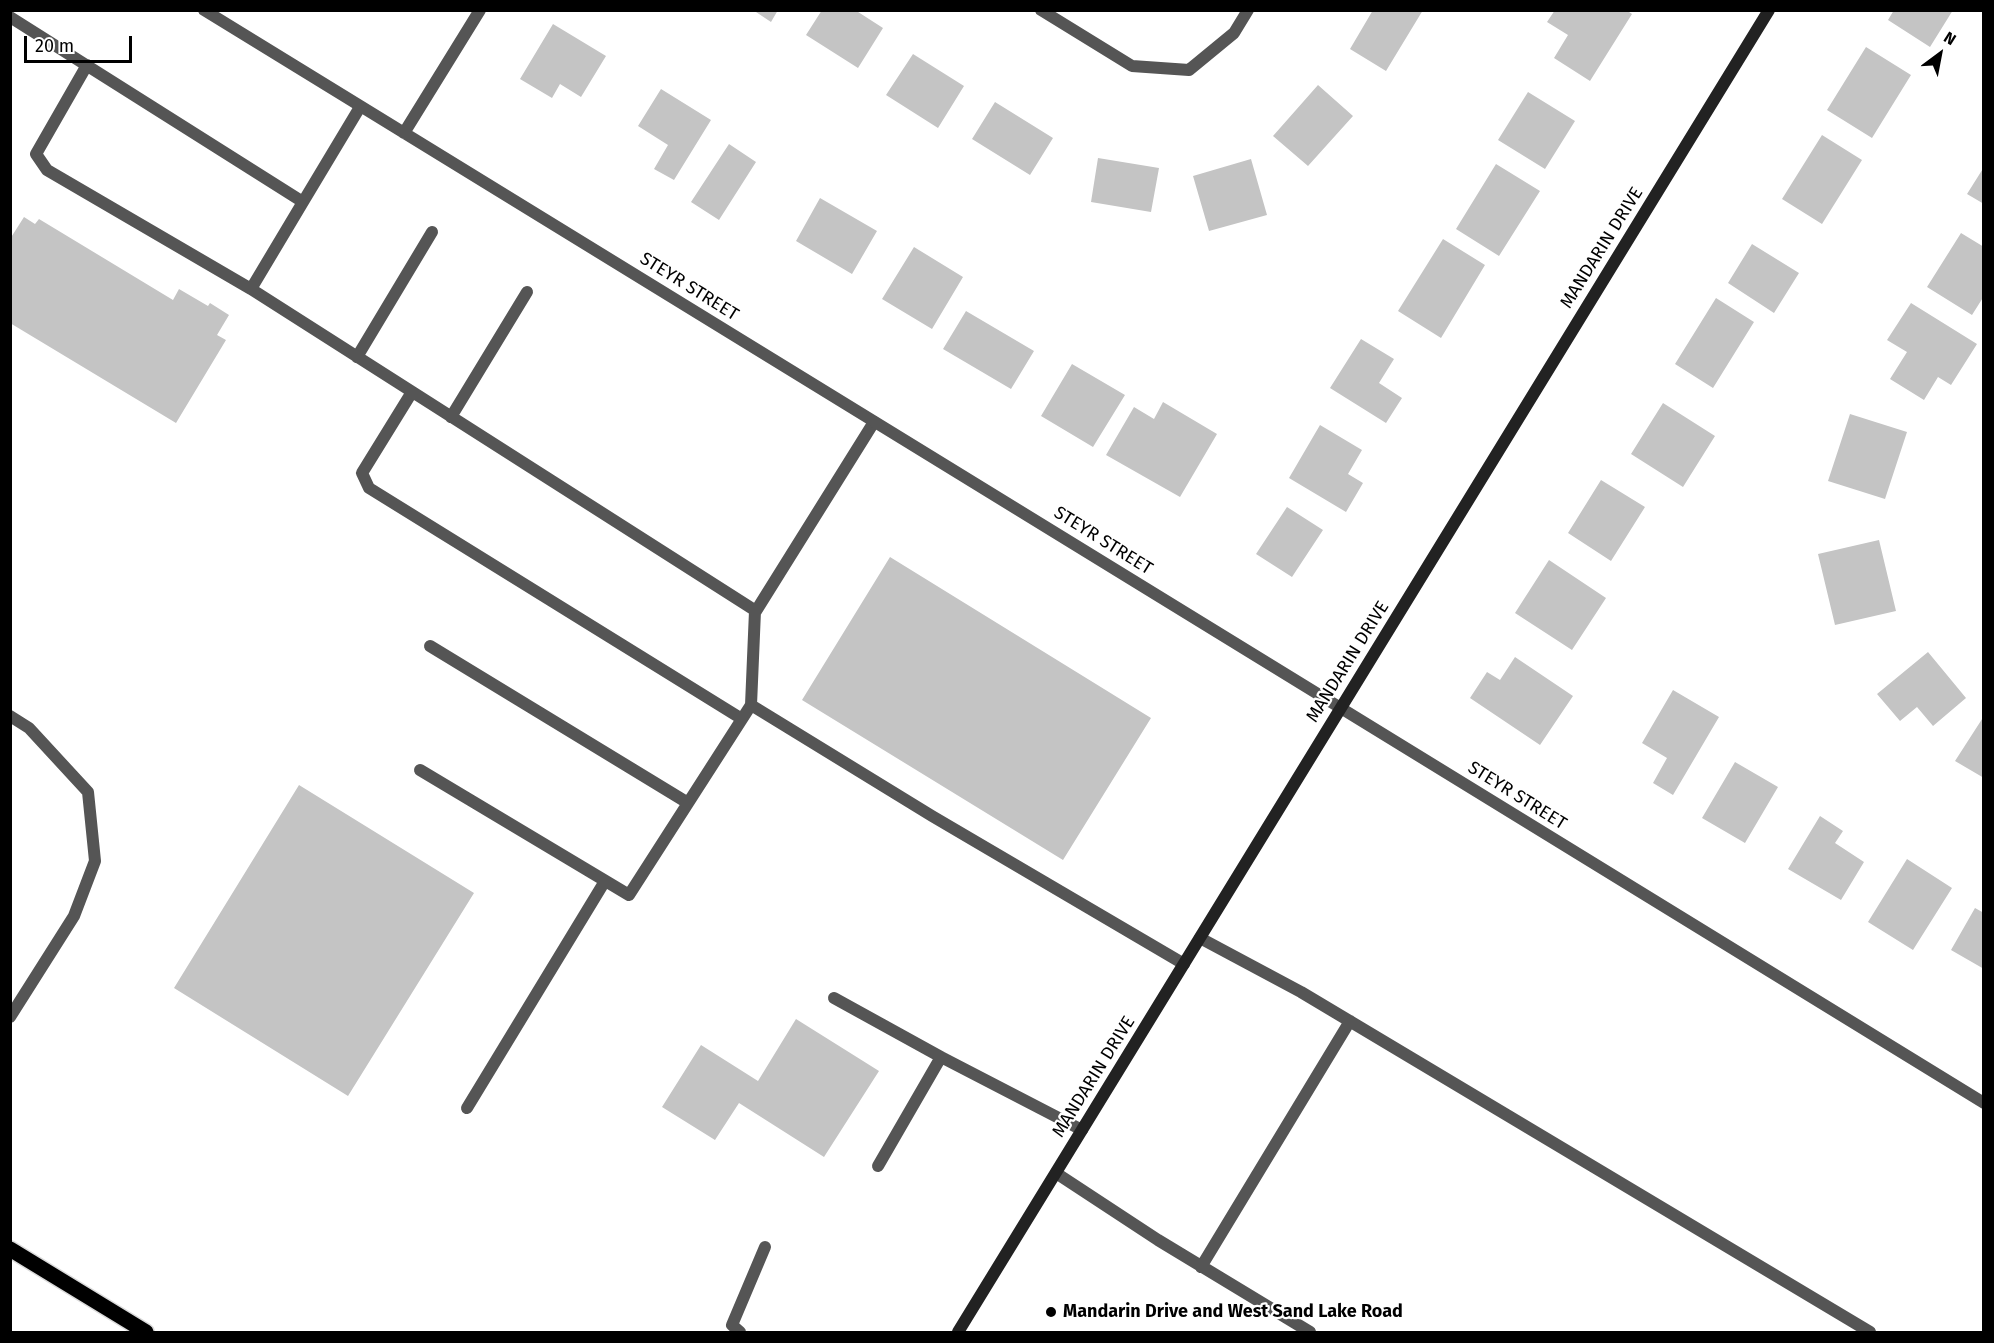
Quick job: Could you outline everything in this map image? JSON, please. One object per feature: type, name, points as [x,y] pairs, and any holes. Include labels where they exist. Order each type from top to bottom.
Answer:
[{"type":"main road","points":[[10,1249],[146,1332]]},
{"type":"street","name":"STEYR STREET","points":[[204,10],[1983,1103]]},
{"type":"street","points":[[404,133],[480,10]]},
{"type":"street","points":[[1041,10],[1132,66],[1189,70],[1234,33],[1248,10]]},
{"type":"street","name":"MANDARIN DRIVE","points":[[958,1332],[1769,10]]},
{"type":"street","points":[[10,17],[303,202]]},
{"type":"street","points":[[87,65],[36,154],[47,170],[251,289],[755,611]]},
{"type":"street","points":[[251,289],[360,106]]},
{"type":"street","points":[[357,357],[432,232]]},
{"type":"street","points":[[451,417],[527,292]]},
{"type":"street","points":[[412,392],[362,473],[369,488],[742,719]]},
{"type":"street","points":[[420,770],[629,895],[751,705],[755,611],[874,422]]},
{"type":"street","points":[[430,646],[688,803]]},
{"type":"street","points":[[751,705],[932,816],[1184,964]]},
{"type":"street","points":[[10,716],[28,728],[88,792],[95,861],[74,916],[10,1017]]},
{"type":"street","points":[[467,1108],[605,881]]},
{"type":"street","points":[[1200,938],[1350,1021],[1869,1332]]},
{"type":"street","points":[[834,998],[941,1057],[1082,1130]]},
{"type":"street","points":[[1201,1267],[1350,1021]]},
{"type":"street","points":[[878,1166],[941,1057]]},
{"type":"street","points":[[1056,1173],[1201,1267],[1310,1332]]},
{"type":"street","points":[[740,1332],[732,1325],[765,1247]]},
{"type":"building","points":[[753,10],[778,10],[771,22]]},
{"type":"building","points":[[822,10],[855,10],[883,28],[858,68],[806,35]]},
{"type":"building","points":[[1373,10],[1423,10],[1386,71],[1350,49]]},
{"type":"building","points":[[1555,10],[1626,10],[1632,14],[1590,81],[1554,58],[1568,35],[1547,22]]},
{"type":"building","points":[[1894,10],[1953,10],[1930,47],[1888,20]]},
{"type":"building","points":[[553,24],[606,56],[581,97],[560,84],[552,98],[520,79]]},
{"type":"building","points":[[1866,47],[1911,75],[1872,138],[1827,110]]},
{"type":"building","points":[[913,54],[964,86],[938,128],[886,95]]},
{"type":"building","points":[[1318,85],[1353,116],[1308,166],[1273,136]]},
{"type":"building","points":[[661,89],[711,120],[674,180],[654,169],[668,145],[638,126]]},
{"type":"building","points":[[1528,92],[1575,121],[1545,169],[1498,140]]},
{"type":"building","points":[[995,102],[1053,138],[1030,175],[972,139]]},
{"type":"building","points":[[1822,135],[1862,160],[1822,224],[1782,199]]},
{"type":"building","points":[[729,144],[756,162],[719,220],[691,202]]},
{"type":"building","points":[[1098,158],[1159,168],[1151,212],[1091,202]]},
{"type":"building","points":[[1251,159],[1267,215],[1209,231],[1193,176]]},
{"type":"building","points":[[1496,164],[1540,191],[1499,256],[1456,229]]},
{"type":"building","points":[[1984,167],[1984,204],[1967,194]]},
{"type":"building","points":[[820,198],[877,231],[852,274],[796,241]]},
{"type":"building","points":[[24,217],[35,224],[39,219],[173,300],[179,289],[208,306],[210,303],[229,315],[217,335],[226,340],[176,423],[10,323],[10,239]]},
{"type":"building","points":[[1961,233],[1984,247],[1984,296],[1972,315],[1927,287]]},
{"type":"building","points":[[1443,239],[1485,265],[1441,338],[1398,311]]},
{"type":"building","points":[[1752,244],[1799,273],[1774,313],[1728,283]]},
{"type":"building","points":[[914,247],[963,277],[932,329],[882,299]]},
{"type":"building","points":[[1716,298],[1754,322],[1713,388],[1675,364]]},
{"type":"building","points":[[1911,303],[1977,344],[1951,385],[1938,377],[1924,400],[1890,379],[1907,352],[1887,340]]},
{"type":"building","points":[[966,311],[1034,351],[1011,389],[943,349]]},
{"type":"building","points":[[1361,339],[1394,359],[1379,383],[1402,398],[1386,423],[1330,388]]},
{"type":"building","points":[[1072,364],[1125,395],[1093,447],[1041,416]]},
{"type":"building","points":[[1163,402],[1217,434],[1180,497],[1106,455],[1134,407],[1154,419]]},
{"type":"building","points":[[1663,403],[1715,436],[1683,487],[1631,454]]},
{"type":"building","points":[[1850,414],[1907,432],[1885,499],[1828,481]]},
{"type":"building","points":[[1320,425],[1362,450],[1348,474],[1363,483],[1346,512],[1289,478]]},
{"type":"building","points":[[1601,480],[1645,507],[1611,561],[1568,533]]},
{"type":"building","points":[[1287,507],[1323,530],[1292,577],[1256,554]]},
{"type":"building","points":[[1879,540],[1896,611],[1835,625],[1818,554]]},
{"type":"building","points":[[890,557],[1151,718],[1063,860],[802,700]]},
{"type":"building","points":[[1549,560],[1606,598],[1572,650],[1515,613]]},
{"type":"building","points":[[1928,652],[1966,698],[1933,726],[1917,707],[1900,721],[1877,694]]},
{"type":"building","points":[[1515,657],[1573,696],[1540,745],[1470,698],[1487,672],[1500,680]]},
{"type":"building","points":[[1673,690],[1719,717],[1673,795],[1653,783],[1667,758],[1642,743]]},
{"type":"building","points":[[1984,716],[1984,778],[1955,761]]},
{"type":"building","points":[[1735,762],[1778,787],[1745,843],[1702,818]]},
{"type":"building","points":[[299,785],[474,893],[348,1096],[174,988]]},
{"type":"building","points":[[1820,816],[1843,831],[1835,843],[1864,862],[1841,900],[1788,869]]},
{"type":"building","points":[[1907,859],[1952,888],[1913,950],[1868,922]]},
{"type":"building","points":[[1975,908],[1984,913],[1984,969],[1951,950]]},
{"type":"building","points":[[796,1019],[879,1071],[824,1157],[739,1103],[715,1140],[662,1107],[701,1045],[758,1081]]},
{"type":"place","name":"Mandarin Drive and West Sand Lake Road","points":[[1051,1312]]}]
